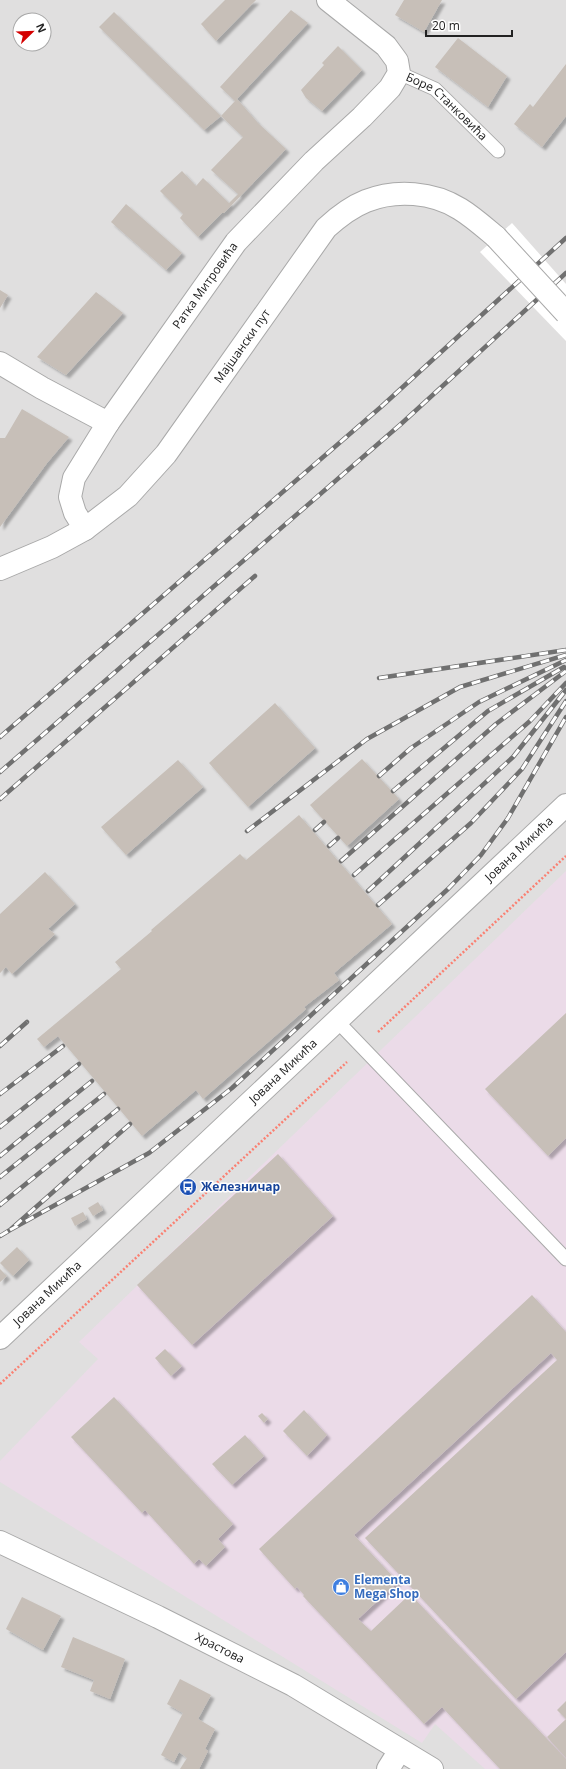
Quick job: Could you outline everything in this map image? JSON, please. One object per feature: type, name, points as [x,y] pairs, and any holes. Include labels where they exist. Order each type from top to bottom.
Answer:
[{"type":"street","name":"Боре Станковића","points":[[328,0],[386,46],[397,61],[398,73]]},
{"type":"street","name":"Ратка Митровића","points":[[85,529],[75,513],[70,497],[74,478],[108,423],[236,242],[314,161],[385,94],[398,73]]},
{"type":"street","name":"Мајшански пут","points":[[0,569],[52,547],[85,529],[128,496],[166,454],[326,228],[345,212],[366,200],[392,194],[415,194],[435,197],[459,208],[496,237],[566,313]]},
{"type":"street","points":[[0,363],[42,388],[108,423]]},
{"type":"street","name":"Јована Микића","points":[[0,1338],[566,805]]},
{"type":"street","name":"Храстова","points":[[0,1542],[158,1617],[293,1685],[432,1769]]},
{"type":"street","points":[[388,1769],[400,1750]]},
{"type":"lane","name":"Боре Станковића","points":[[398,73],[435,89],[498,151]]},
{"type":"lane","points":[[337,1021],[566,1259]]},
{"type":"path","points":[[0,1384],[566,856]]},
{"type":"shaded area","points":[[0,0],[566,0],[566,1769],[0,1769]]},
{"type":"shaded area","points":[[566,871],[566,1769],[485,1769],[435,1724],[422,1743],[0,1482],[0,1461],[98,1359],[79,1342]]},
{"type":"pier","points":[[512,223],[566,284],[566,341],[480,252]]},
{"type":"building","points":[[225,0],[256,0],[216,41],[201,24]]},
{"type":"building","points":[[404,0],[442,0],[424,32],[395,15]]},
{"type":"building","points":[[291,10],[308,23],[237,99],[258,123],[286,149],[224,213],[222,213],[198,237],[180,218],[183,214],[160,191],[182,171],[196,186],[203,178],[229,203],[238,194],[211,170],[243,137],[221,116],[235,101],[220,87]]},
{"type":"building","points":[[114,12],[221,116],[204,130],[99,27]]},
{"type":"building","points":[[458,38],[507,76],[488,107],[435,67]]},
{"type":"building","points":[[338,46],[362,70],[322,111],[306,98],[301,90],[324,65],[322,63]]},
{"type":"building","points":[[566,64],[566,116],[542,147],[514,124],[530,104],[533,107]]},
{"type":"building","points":[[126,204],[182,253],[166,270],[111,222]]},
{"type":"building","points":[[0,290],[8,295],[0,308]]},
{"type":"building","points":[[96,292],[123,313],[66,375],[37,357]]},
{"type":"building","points":[[22,409],[69,437],[47,463],[0,527],[0,438],[5,438]]},
{"type":"building","points":[[275,703],[315,748],[248,807],[209,763]]},
{"type":"building","points":[[362,759],[399,799],[347,846],[310,805]]},
{"type":"building","points":[[178,760],[203,787],[126,855],[101,827]]},
{"type":"building","points":[[299,815],[392,924],[334,973],[339,980],[304,1007],[306,1009],[203,1099],[196,1090],[142,1136],[58,1036],[44,1047],[37,1039],[121,969],[115,962],[152,931],[151,930],[240,854],[246,860]]},
{"type":"building","points":[[45,872],[75,904],[48,929],[55,934],[12,974],[6,967],[0,973],[0,914]]},
{"type":"building","points":[[566,1013],[566,1138],[548,1156],[485,1089]]},
{"type":"building","points":[[278,1154],[333,1216],[192,1345],[137,1285]]},
{"type":"building","points":[[98,1202],[103,1210],[93,1216],[88,1208]]},
{"type":"building","points":[[83,1212],[87,1219],[75,1226],[71,1218]]},
{"type":"building","points":[[17,1247],[29,1260],[13,1276],[0,1263]]},
{"type":"building","points":[[0,1269],[7,1276],[0,1282]]},
{"type":"building","points":[[532,1295],[566,1332],[566,1652],[516,1699],[365,1538],[557,1360],[551,1353],[354,1535],[398,1582],[358,1619],[371,1631],[410,1594],[566,1759],[566,1769],[500,1769],[442,1707],[424,1724],[303,1596],[304,1595],[297,1587],[295,1589],[259,1549]]},
{"type":"building","points":[[165,1349],[182,1366],[171,1376],[155,1358]]},
{"type":"building","points":[[114,1397],[233,1524],[218,1539],[225,1547],[206,1566],[199,1559],[194,1564],[145,1510],[142,1513],[71,1437]]},
{"type":"building","points":[[304,1410],[327,1435],[307,1456],[283,1431]]},
{"type":"building","points":[[262,1413],[268,1419],[264,1423],[258,1416]]},
{"type":"building","points":[[245,1435],[264,1456],[232,1485],[212,1464]]},
{"type":"building","points":[[22,1597],[61,1616],[43,1650],[6,1629]]},
{"type":"building","points":[[73,1637],[125,1659],[110,1699],[90,1691],[94,1680],[61,1667]]},
{"type":"building","points":[[180,1679],[211,1695],[198,1719],[215,1729],[205,1749],[208,1751],[199,1769],[180,1769],[187,1758],[179,1752],[174,1762],[161,1755],[183,1713],[167,1704]]},
{"type":"building","points":[[566,1701],[566,1719],[557,1710]]},
{"type":"building","points":[[566,1719],[566,1758],[547,1737]]},
{"type":"railway","points":[[0,737],[382,406],[566,238]]},
{"type":"railway","points":[[0,772],[401,424],[566,273]]},
{"type":"railway","points":[[0,799],[255,576]]},
{"type":"railway","points":[[379,678],[566,650]]},
{"type":"railway","points":[[247,831],[367,739],[460,687],[566,655]]},
{"type":"railway","points":[[379,776],[411,748],[479,702],[566,660]]},
{"type":"railway","points":[[393,791],[488,711],[564,667]]},
{"type":"railway","points":[[341,861],[496,724],[566,671]]},
{"type":"railway","points":[[354,875],[530,721],[566,683]]},
{"type":"railway","points":[[368,891],[513,757],[566,690]]},
{"type":"railway","points":[[378,905],[471,823],[522,769],[566,701]]},
{"type":"railway","points":[[10,1230],[149,1153],[232,1088],[448,889],[481,855],[508,818],[566,717]]},
{"type":"railway","points":[[315,830],[324,822]]},
{"type":"railway","points":[[329,846],[338,838]]},
{"type":"railway","points":[[0,1046],[27,1022]]},
{"type":"railway","points":[[0,1094],[63,1046]]},
{"type":"railway","points":[[0,1127],[79,1064]]},
{"type":"railway","points":[[0,1156],[92,1081]]},
{"type":"railway","points":[[0,1177],[104,1094]]},
{"type":"railway","points":[[0,1205],[118,1109]]},
{"type":"railway","points":[[0,1236],[10,1230],[130,1124]]},
{"type":"place","name":"Железничар","points":[[188,1187]]},
{"type":"place","name":"Elementa Mega Shop","points":[[341,1587]]}]
